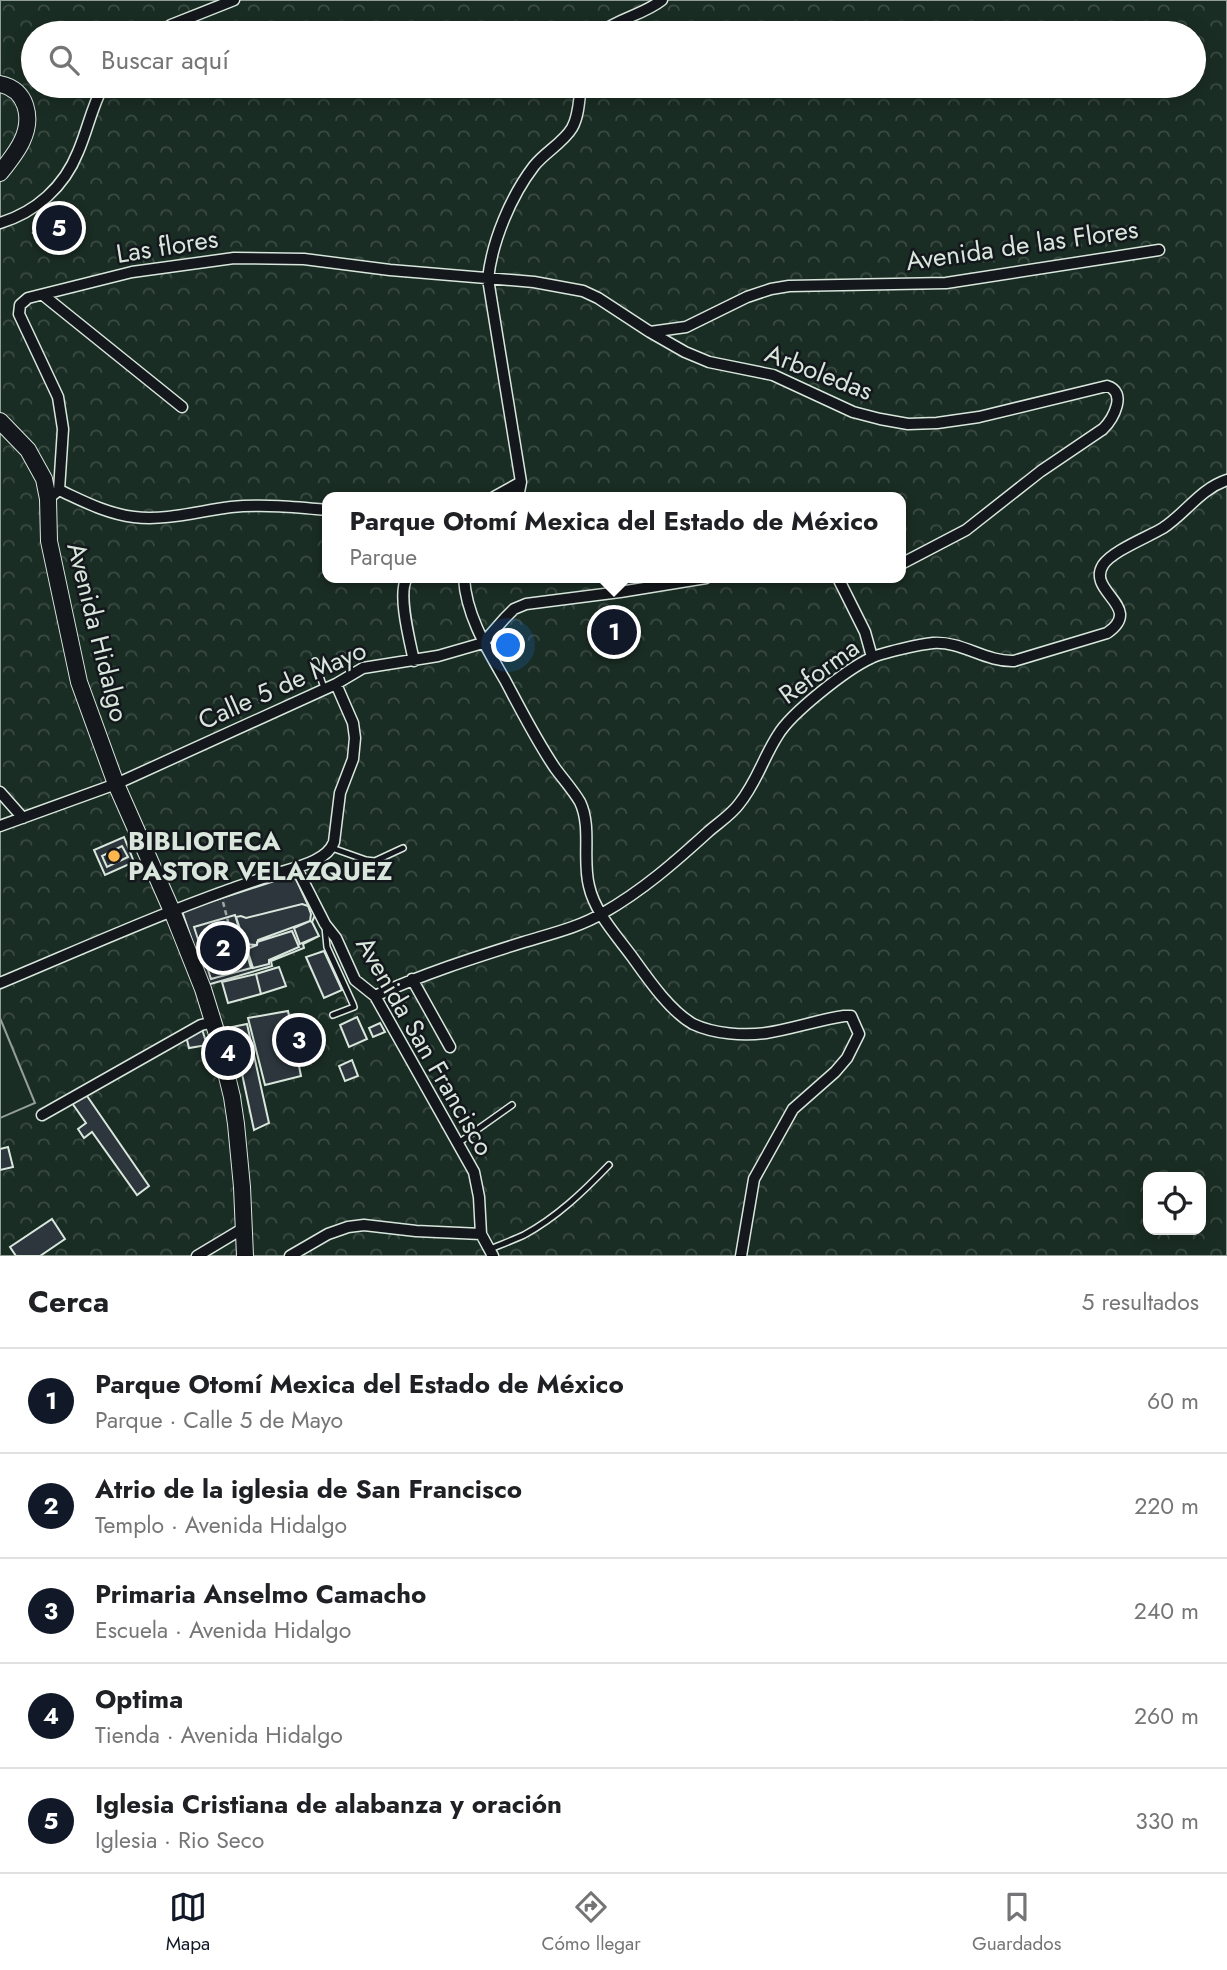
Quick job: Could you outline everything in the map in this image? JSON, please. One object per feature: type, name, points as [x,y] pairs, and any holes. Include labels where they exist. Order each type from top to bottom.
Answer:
[{"type":"main road","points":[[2,85],[21,96]]},
{"type":"main road","points":[[0,173],[22,141],[28,126],[23,98]]},
{"type":"main road","name":"Avenida Hidalgo","points":[[0,421],[27,450],[54,495],[49,541],[79,682],[116,783],[172,911],[214,1022],[236,1124],[245,1256]]},
{"type":"street","points":[[182,21],[234,0]]},
{"type":"street","points":[[622,21],[662,0]]},
{"type":"street","points":[[0,223],[24,215],[37,206],[68,172],[97,98]]},
{"type":"street","points":[[520,492],[521,482],[488,279],[495,242],[525,179],[536,163],[571,130],[576,119],[579,98]]},
{"type":"street","name":"Avenida de las Flores","points":[[650,332],[686,327],[747,297],[789,286],[946,283],[1159,250]]},
{"type":"street","name":"Las flores","points":[[54,495],[63,429],[58,397],[18,310],[20,304],[28,298],[132,272],[234,258],[304,260],[534,282],[583,291],[650,332]]},
{"type":"street","points":[[43,295],[182,407]]},
{"type":"street","name":"Arboledas","points":[[650,332],[709,362],[773,375],[853,412],[908,424],[979,417],[1107,386],[1117,392],[1118,398],[1110,421],[1103,429],[1026,482],[966,530],[906,561]]},
{"type":"street","name":"Reforma","points":[[374,996],[412,979],[601,915],[646,885],[679,860],[737,806],[755,783],[776,736],[785,724],[832,685],[872,657],[931,643],[948,643],[992,659],[1014,661],[1107,633],[1116,627],[1121,618],[1120,609],[1103,585],[1100,575],[1102,566],[1110,557],[1165,526],[1205,490],[1227,480]]},
{"type":"street","points":[[503,492],[521,482]]},
{"type":"street","points":[[54,495],[136,517],[171,516],[263,505],[322,510]]},
{"type":"street","points":[[404,583],[403,599],[414,661]]},
{"type":"street","points":[[465,583],[483,643],[545,751],[579,801],[585,817],[586,873],[589,888],[601,915],[654,986],[678,1012],[693,1023],[712,1030],[737,1034],[765,1033],[851,1016],[859,1034],[847,1058],[835,1072],[793,1109],[754,1179],[741,1256]]},
{"type":"street","points":[[483,643],[514,609],[526,604],[675,583]]},
{"type":"street","points":[[840,583],[865,632],[872,657]]},
{"type":"street","name":"Calle 5 de Mayo","points":[[0,826],[116,783],[336,684],[363,668],[438,656],[483,643]]},
{"type":"street","points":[[0,983],[172,911],[296,867],[323,856],[332,848],[340,793],[353,759],[355,738],[353,723],[336,684]]},
{"type":"street","points":[[0,792],[23,818]]},
{"type":"street","name":"Avenida San Francisco","points":[[296,867],[325,924],[336,938],[355,980],[374,996],[474,1172],[479,1197],[481,1234],[491,1253]]},
{"type":"street","points":[[412,979],[450,1047]]},
{"type":"street","points":[[42,1115],[201,1025],[214,1022]]},
{"type":"street","points":[[290,1256],[328,1234],[364,1225],[481,1234]]},
{"type":"street","points":[[197,1256],[242,1229]]},
{"type":"lane","points":[[315,661],[324,688]]},
{"type":"lane","points":[[332,848],[374,861],[403,848]]},
{"type":"lane","points":[[325,924],[327,947],[354,1003],[354,1007],[333,1015]]},
{"type":"lane","points":[[457,1144],[512,1105]]},
{"type":"lane","points":[[491,1253],[557,1214],[609,1165]]},
{"type":"path","points":[[221,892],[231,933]]},
{"type":"path","points":[[199,951],[240,929]]},
{"type":"green space","points":[[0,0],[1227,0],[1227,1256],[0,1256]]},
{"type":"green space","points":[[0,1018],[35,1103],[0,1118]]},
{"type":"building","points":[[72,206],[84,222],[48,251],[33,233]]},
{"type":"building","name":"BIBLIOTECA PASTOR VELAZQUEZ","points":[[124,837],[134,862],[105,875],[94,850]]},
{"type":"building","points":[[122,846],[128,857],[107,867],[102,856]]},
{"type":"building","points":[[290,876],[296,879],[315,915],[312,922],[319,936],[303,944],[304,948],[271,961],[272,966],[207,985],[182,911]]},
{"type":"building","points":[[302,904],[308,906],[310,921],[258,940],[257,945],[245,944],[236,917],[246,918]]},
{"type":"building","points":[[235,915],[251,968],[211,979],[194,927]]},
{"type":"building","points":[[310,921],[319,936],[300,944],[294,928]]},
{"type":"building","points":[[292,931],[299,947],[269,960],[269,964],[253,968],[247,949],[257,945],[257,942]]},
{"type":"building","points":[[324,951],[342,990],[324,998],[306,957]]},
{"type":"building","points":[[279,967],[286,986],[261,994],[256,974]]},
{"type":"building","points":[[256,974],[261,994],[228,1003],[222,982]]},
{"type":"building","points":[[288,1011],[301,1076],[265,1085],[248,1018]]},
{"type":"building","points":[[357,1017],[367,1039],[349,1047],[340,1025]]},
{"type":"building","points":[[380,1023],[385,1032],[373,1037],[369,1028]]},
{"type":"building","points":[[247,1024],[269,1123],[254,1130],[232,1027]]},
{"type":"building","points":[[202,1029],[207,1045],[189,1048],[186,1036]]},
{"type":"building","points":[[352,1060],[358,1076],[345,1081],[339,1066]]},
{"type":"building","points":[[85,1093],[149,1186],[137,1195],[92,1132],[84,1138],[78,1129],[86,1123],[72,1103]]},
{"type":"building","points":[[8,1147],[13,1167],[0,1170],[0,1149]]},
{"type":"building","points":[[52,1219],[65,1239],[40,1256],[16,1256],[10,1247]]},
{"type":"place","name":"Iglesia Cristiana de alabanza y oración","points":[[59,228]]},
{"type":"place","name":"Parque Otomí Mexica del Estado de México","points":[[614,632]]},
{"type":"place","name":"BIBLIOTECA PASTOR VELAZQUEZ","points":[[114,856]]},
{"type":"place","name":"Atrio de la iglesia de San Francisco","points":[[223,948]]},
{"type":"place","name":"Primaria Anselmo Camacho","points":[[299,1040]]},
{"type":"place","name":"Optima","points":[[228,1053]]}]
